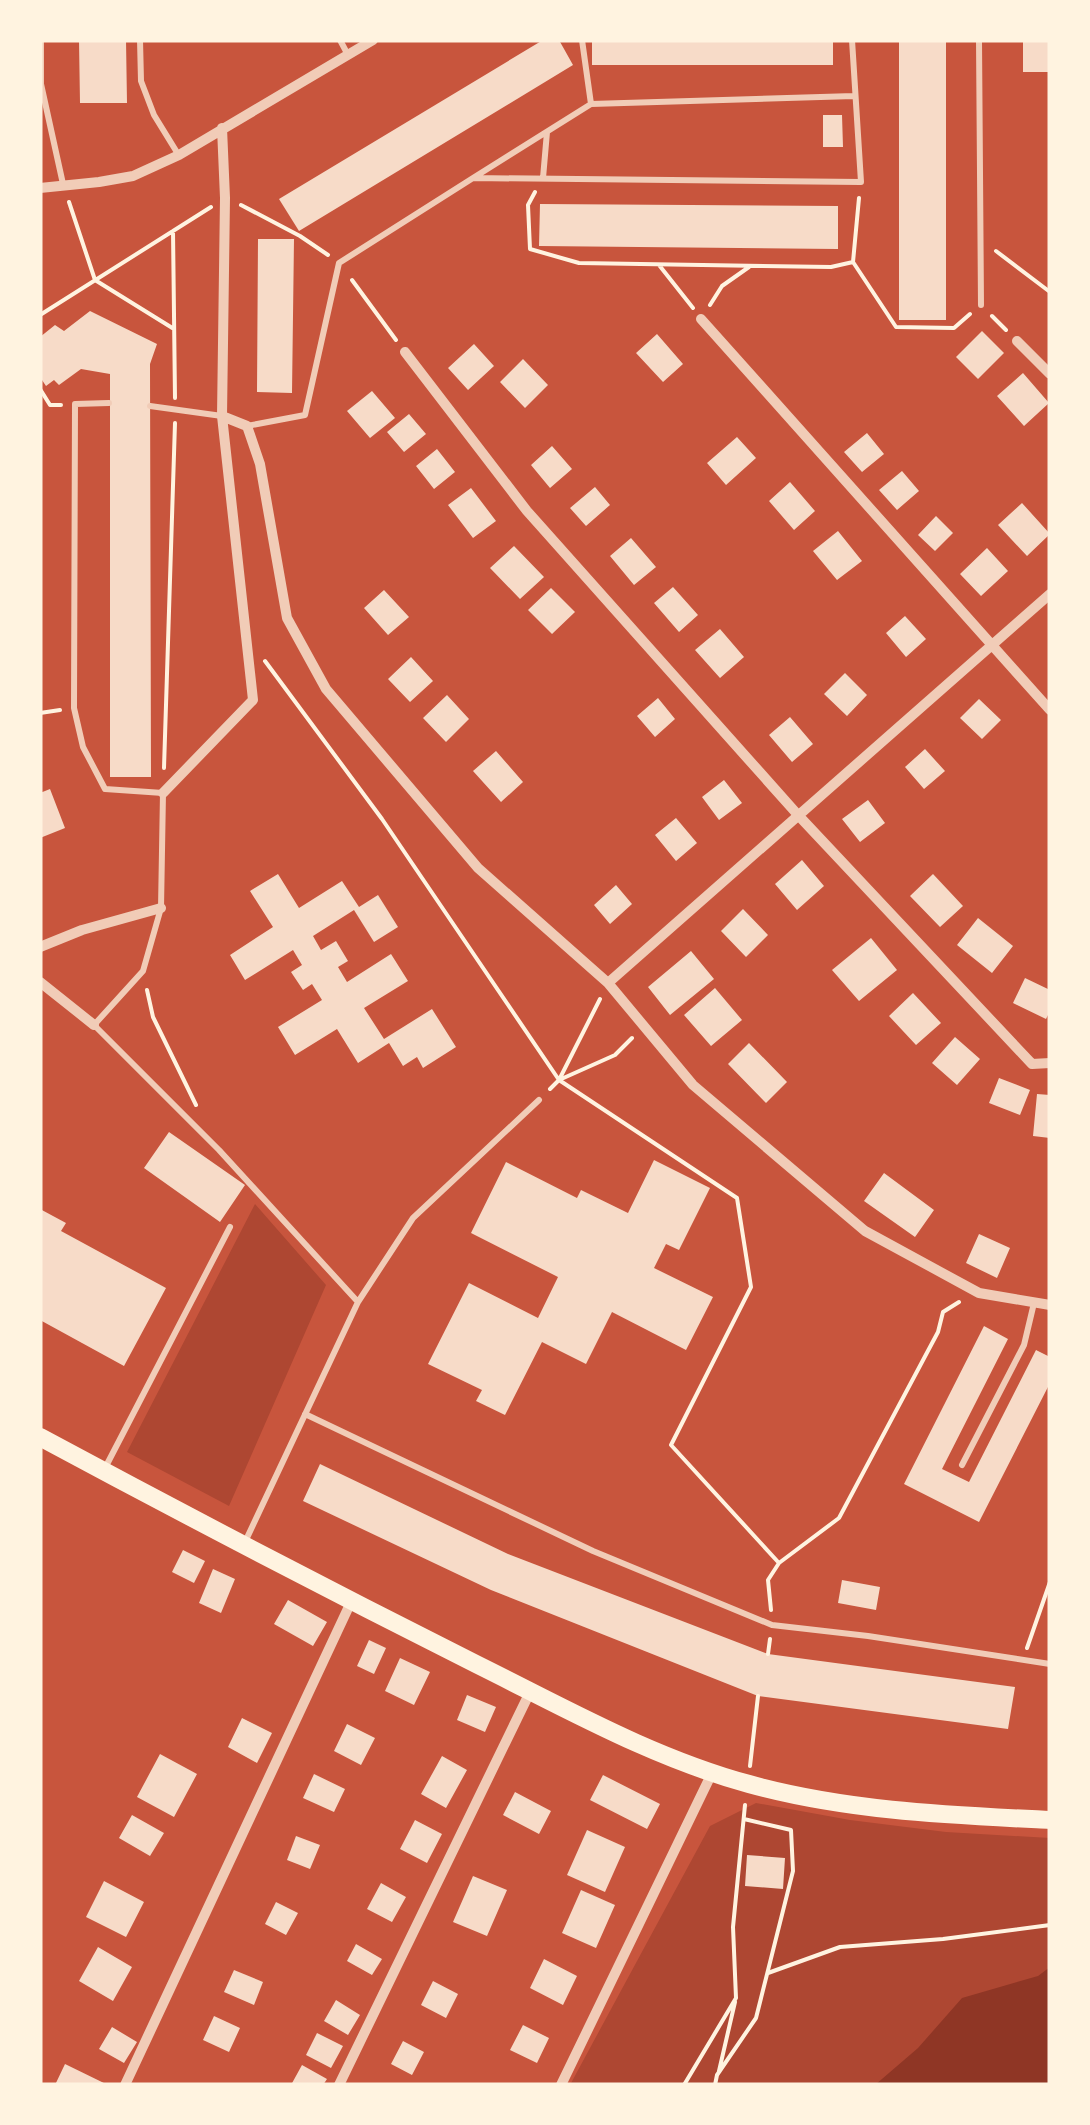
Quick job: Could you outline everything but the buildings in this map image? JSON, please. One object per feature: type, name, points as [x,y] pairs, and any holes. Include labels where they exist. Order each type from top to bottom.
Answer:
[{"type":"main road","points":[[40,1437],[351,1602],[666,1756],[748,1784],[812,1798],[900,1811],[1050,1820]]},
{"type":"street","points":[[40,188],[133,176],[179,155],[373,40]]},
{"type":"street","points":[[163,793],[252,700],[222,416],[226,198],[222,128]]},
{"type":"street","points":[[702,318],[1050,710]]},
{"type":"street","points":[[1016,341],[1050,374]]},
{"type":"street","points":[[405,352],[527,511],[798,814],[1032,1064],[1050,1064]]},
{"type":"street","points":[[222,416],[247,426],[260,464],[287,618],[326,689],[478,868],[608,982],[693,1086],[865,1231],[978,1293],[1050,1305]]},
{"type":"street","points":[[608,982],[1050,594]]},
{"type":"street","points":[[40,947],[82,930],[162,908]]},
{"type":"street","points":[[40,982],[94,1025]]},
{"type":"street","points":[[124,2085],[351,1602]]},
{"type":"street","points":[[338,2085],[530,1692]]},
{"type":"street","points":[[561,2085],[712,1773]]},
{"type":"lane","points":[[41,40],[40,84],[63,184]]},
{"type":"lane","points":[[140,40],[141,82],[154,115],[179,155]]},
{"type":"lane","points":[[340,40],[348,55]]},
{"type":"lane","points":[[582,40],[591,104]]},
{"type":"lane","points":[[472,178],[860,182],[852,40]]},
{"type":"lane","points":[[980,40],[981,305]]},
{"type":"lane","points":[[247,426],[304,415],[339,263],[591,104],[854,96]]},
{"type":"lane","points":[[542,178],[547,131]]},
{"type":"lane","points":[[109,403],[75,404],[74,708],[83,747],[105,789],[163,793],[162,908],[143,971],[94,1025],[219,1150],[358,1302]]},
{"type":"lane","points":[[150,406],[222,416]]},
{"type":"lane","points":[[244,1545],[358,1302],[413,1218],[540,1100]]},
{"type":"lane","points":[[104,1471],[230,1227]]},
{"type":"lane","points":[[962,1465],[1024,1344],[1034,1303]]},
{"type":"lane","points":[[304,1414],[593,1551],[772,1624],[1050,1664]]},
{"type":"path","points":[[542,178],[528,205],[530,250],[580,263],[831,267],[854,262]]},
{"type":"path","points":[[860,182],[854,262],[896,327],[954,328],[981,305],[1016,341]]},
{"type":"path","points":[[63,184],[95,280],[174,329]]},
{"type":"path","points":[[40,315],[226,198],[300,236],[339,263],[405,352]]},
{"type":"path","points":[[163,793],[175,410],[173,231]]},
{"type":"path","points":[[981,238],[1050,292]]},
{"type":"path","points":[[658,265],[702,318],[722,286],[750,266]]},
{"type":"path","points":[[40,389],[50,406],[75,404]]},
{"type":"path","points":[[245,635],[382,818],[560,1080],[738,1198],[751,1287],[671,1445],[779,1563]]},
{"type":"path","points":[[40,713],[74,708]]},
{"type":"path","points":[[143,971],[152,1016],[202,1117]]},
{"type":"path","points":[[540,1100],[560,1080],[608,982]]},
{"type":"path","points":[[560,1080],[615,1055],[643,1026]]},
{"type":"path","points":[[772,1624],[768,1580],[779,1563],[839,1518],[938,1332],[944,1312],[958,1302]]},
{"type":"path","points":[[1022,1660],[1050,1582]]},
{"type":"path","points":[[715,2085],[736,1998],[733,1927],[758,1696]]},
{"type":"path","points":[[718,2075],[756,2018],[793,1870],[791,1830],[744,1819]]},
{"type":"path","points":[[768,1972],[840,1948],[1050,1925]]},
{"type":"path","points":[[684,2085],[736,1998]]},
{"type":"shaded area","points":[[255,1204],[326,1285],[229,1506],[127,1452]]},
{"type":"shaded area","points":[[756,1803],[946,1832],[1050,1838],[1050,2085],[570,2085],[710,1826]]},
{"type":"shaded area","points":[[1050,1967],[1050,2085],[875,2085],[918,2048],[962,1998],[1038,1976]]}]
